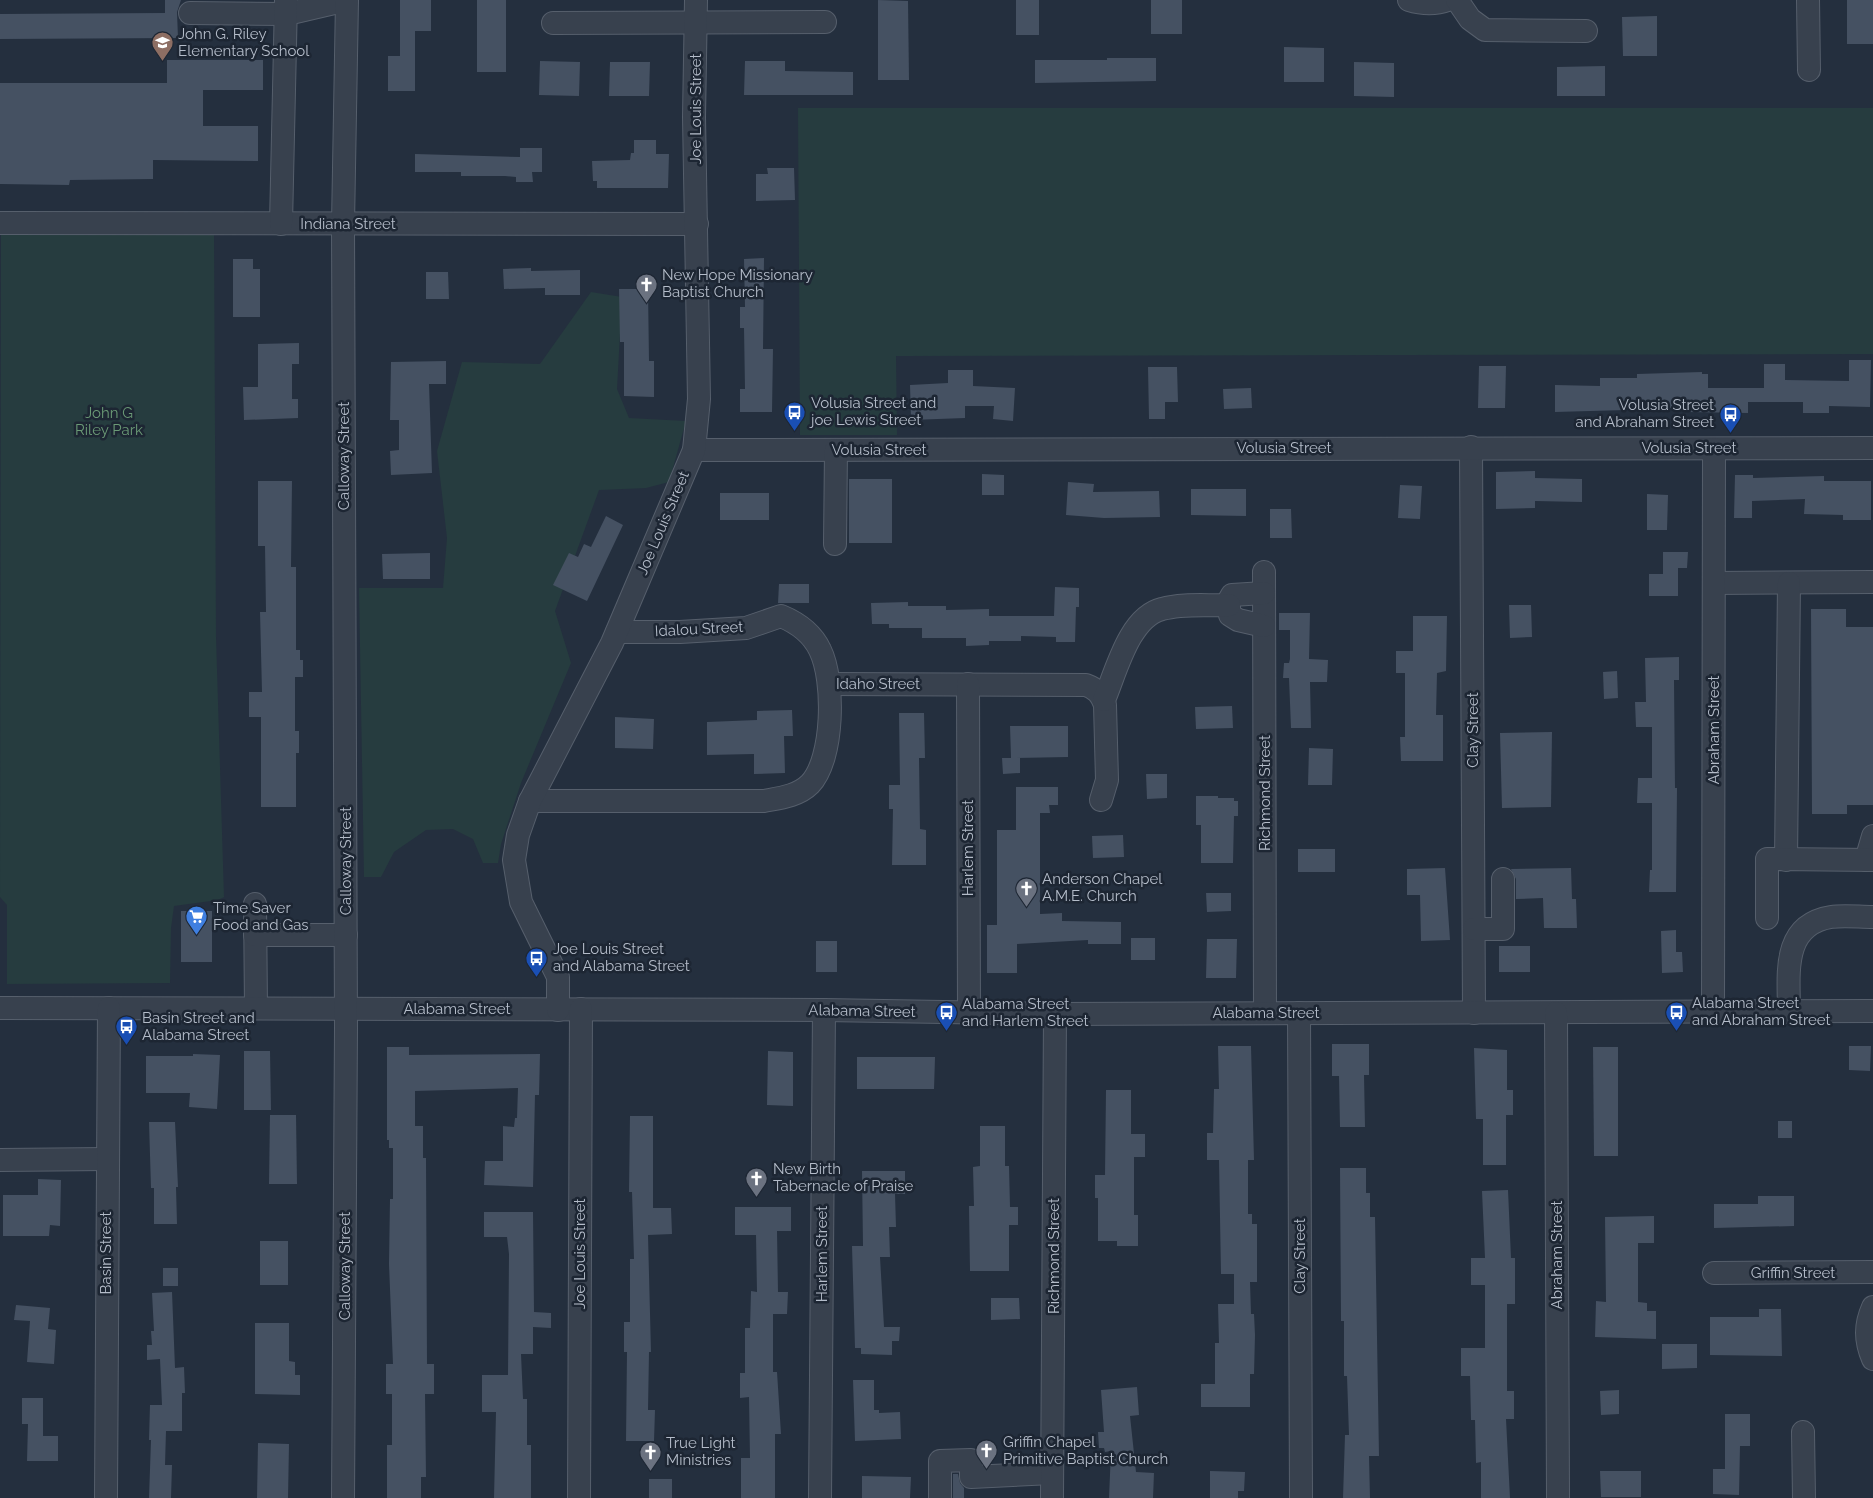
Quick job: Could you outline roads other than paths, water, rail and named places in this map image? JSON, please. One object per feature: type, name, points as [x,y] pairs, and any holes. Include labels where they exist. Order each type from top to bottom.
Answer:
[{"type":"street","points":[[190,14],[286,7],[347,0]]},
{"type":"street","name":"Calloway Street","points":[[343,1498],[346,935],[343,224],[347,0]]},
{"type":"street","name":"Joe Louis Street","points":[[558,1010],[558,977],[521,902],[514,860],[518,835],[530,801],[617,632],[694,450],[699,399],[694,117],[696,0]]},
{"type":"street","points":[[1408,0],[1421,4],[1439,3],[1448,0]]},
{"type":"street","points":[[1457,0],[1470,19],[1485,30],[1586,31]]},
{"type":"street","points":[[1808,0],[1809,70]]},
{"type":"street","points":[[281,224],[286,7]]},
{"type":"street","points":[[553,23],[826,22]]},
{"type":"street","name":"Indiana Street","points":[[0,223],[697,224]]},
{"type":"street","name":"Volusia Street","points":[[694,450],[1471,447],[1873,448]]},
{"type":"street","name":"Clay Street","points":[[1471,447],[1474,1013]]},
{"type":"street","name":"Abraham Street","points":[[1714,449],[1714,1012]]},
{"type":"street","points":[[835,544],[836,450]]},
{"type":"street","name":"Richmond Street","points":[[1228,605],[1232,595],[1264,582],[1265,1013]]},
{"type":"street","points":[[1714,583],[1873,582]]},
{"type":"street","points":[[1786,860],[1789,583]]},
{"type":"street","points":[[1101,800],[1107,780],[1103,698],[1126,644],[1143,619],[1162,609],[1228,605],[1230,615],[1238,620],[1264,626]]},
{"type":"street","name":"Idalou Street","points":[[617,632],[680,632],[746,628],[781,616],[800,624],[821,650],[829,684]]},
{"type":"street","name":"Idaho Street","points":[[530,801],[764,801],[803,790],[818,774],[827,747],[829,684],[1086,685],[1095,688],[1103,698]]},
{"type":"street","name":"Harlem Street","points":[[968,684],[968,1012]]},
{"type":"street","points":[[1767,918],[1767,859],[1869,860],[1873,836]]},
{"type":"street","points":[[1474,929],[1503,929],[1503,879]]},
{"type":"street","points":[[255,904],[256,1008]]},
{"type":"street","points":[[1789,1012],[1788,962],[1793,944],[1804,930],[1813,923],[1830,918],[1873,917]]},
{"type":"street","points":[[255,935],[346,935]]},
{"type":"street","name":"Alabama Street","points":[[0,1008],[824,1010],[1055,1014],[1873,1011]]},
{"type":"street","name":"Basin Street","points":[[106,1498],[109,1008]]},
{"type":"street","name":"Joe Louis Street","points":[[579,1498],[582,1009]]},
{"type":"street","name":"Harlem Street","points":[[820,1498],[824,1010]]},
{"type":"street","name":"Clay Street","points":[[1298,1013],[1301,1498]]},
{"type":"street","name":"Abraham Street","points":[[1556,1013],[1558,1498]]},
{"type":"street","name":"Richmond Street","points":[[1052,1498],[1055,1014]]},
{"type":"street","points":[[0,1160],[107,1159]]},
{"type":"street","name":"Griffin Street","points":[[1714,1273],[1873,1272]]},
{"type":"street","points":[[1873,1307],[1867,1322],[1867,1337],[1873,1359]]},
{"type":"street","points":[[1803,1432],[1804,1498]]},
{"type":"street","points":[[940,1498],[940,1461],[971,1460],[971,1477],[1052,1473]]},
{"type":"place","name":"John G. Riley Elementary School","points":[[162,62]]},
{"type":"place","name":"New Hope Missionary Baptist Church","points":[[646,303]]},
{"type":"place","name":"Volusia Street and joe Lewis Street","points":[[795,431]]},
{"type":"place","name":"Volusia Street and Abraham Street","points":[[1730,433]]},
{"type":"place","name":"Anderson Chapel A.M.E. Church","points":[[1026,907]]},
{"type":"place","name":"Time Saver Food and Gas","points":[[197,936]]},
{"type":"place","name":"Joe Louis Street and Alabama Street","points":[[537,977]]},
{"type":"place","name":"Alabama Street and Abraham Street","points":[[1676,1031]]},
{"type":"place","name":"Alabama Street and Harlem Street","points":[[946,1032]]},
{"type":"place","name":"Basin Street and Alabama Street","points":[[126,1046]]},
{"type":"place","name":"New Birth Tabernacle of Praise","points":[[757,1197]]},
{"type":"place","name":"Griffin Chapel Primitive Baptist Church","points":[[987,1470]]},
{"type":"place","name":"True Light Ministries","points":[[650,1471]]},
{"type":"park label","name":"John G Riley Park","points":[[109,422]]}]
